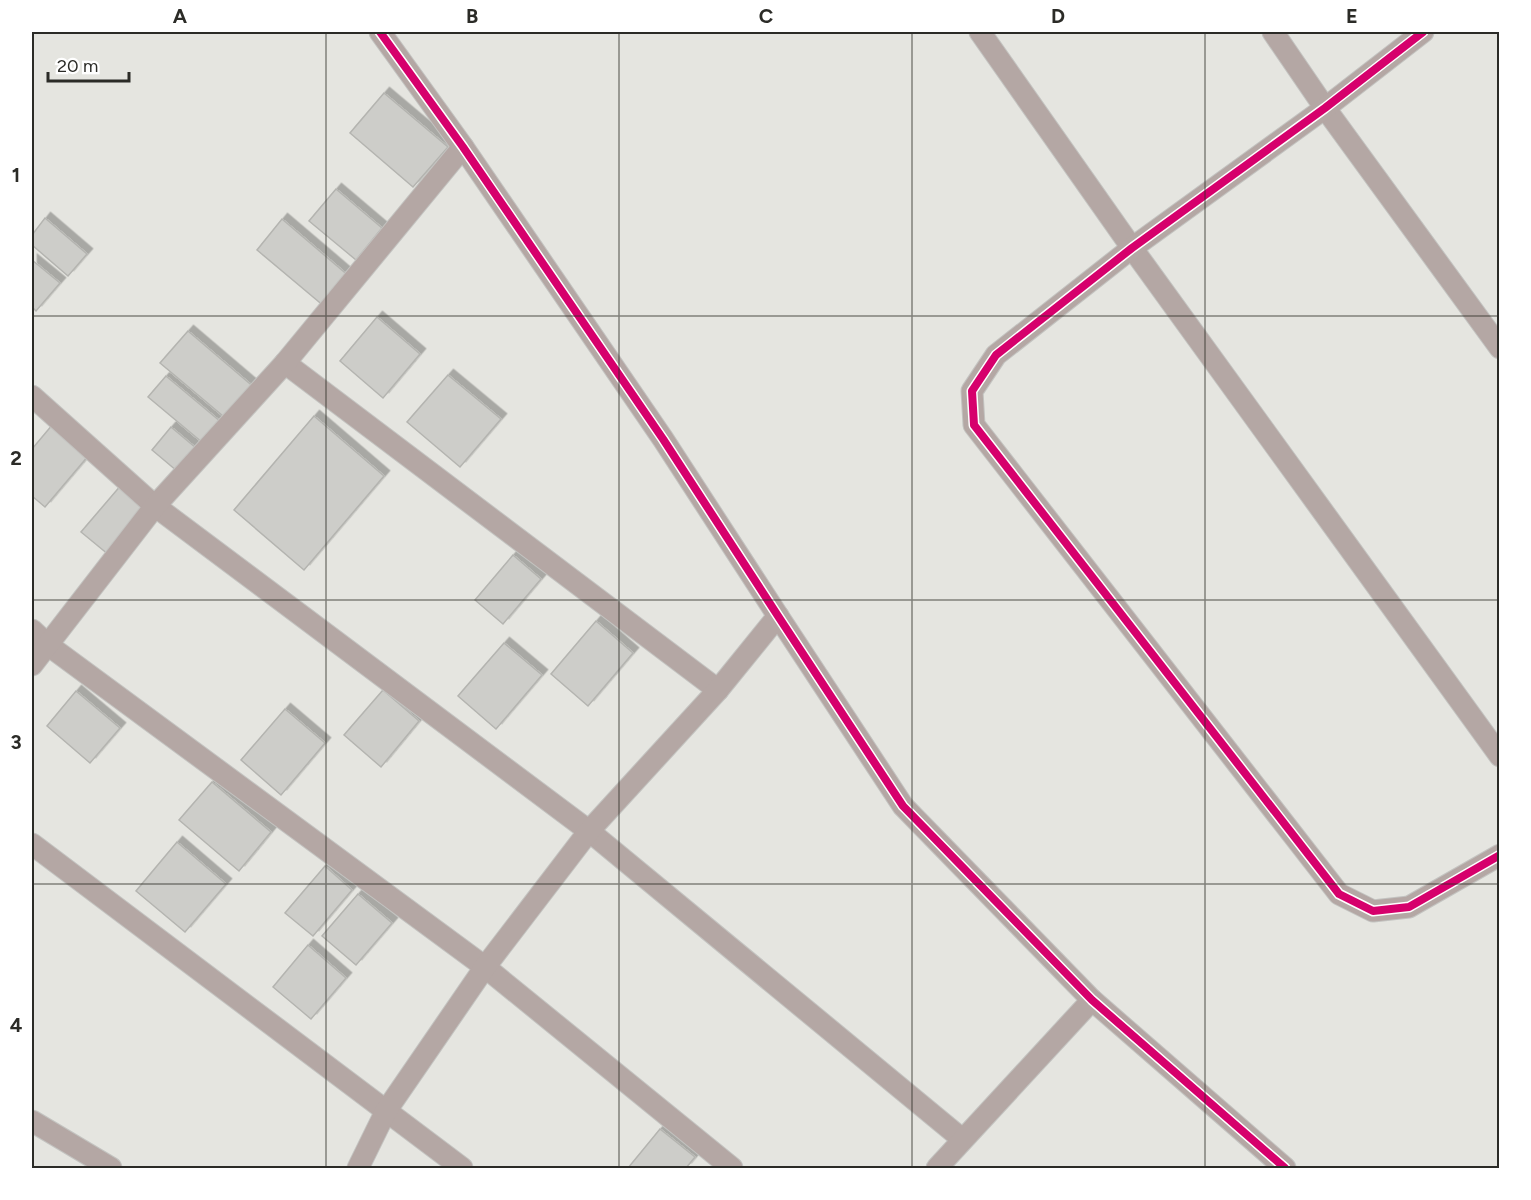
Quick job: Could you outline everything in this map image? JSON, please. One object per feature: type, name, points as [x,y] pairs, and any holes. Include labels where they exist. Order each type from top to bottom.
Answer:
[{"type":"street","points":[[380,32],[463,147],[663,439],[903,806],[1092,999],[1285,1168]]},
{"type":"street","points":[[980,32],[1132,248],[1500,756]]},
{"type":"street","points":[[1273,32],[1325,108],[1500,348]]},
{"type":"street","points":[[1423,32],[1325,108],[1132,248],[996,355],[972,391],[974,425],[1339,894],[1373,911],[1409,907],[1500,855]]},
{"type":"street","points":[[32,665],[155,506],[285,363],[463,147]]},
{"type":"street","points":[[285,363],[717,690]]},
{"type":"street","points":[[32,396],[155,506],[589,831],[963,1139]]},
{"type":"street","points":[[358,1168],[386,1111],[485,967],[589,831],[717,690],[778,616]]},
{"type":"street","points":[[32,630],[48,645],[485,967],[732,1168]]},
{"type":"street","points":[[32,844],[462,1168]]},
{"type":"street","points":[[936,1168],[1092,999]]},
{"type":"street","points":[[32,1121],[111,1168]]},
{"type":"building","points":[[384,93],[448,147],[413,187],[350,133]]},
{"type":"building","points":[[336,189],[382,228],[356,260],[309,221]]},
{"type":"building","points":[[45,218],[87,254],[68,276],[32,245],[32,235]]},
{"type":"building","points":[[282,219],[350,277],[325,307],[257,250]]},
{"type":"building","points":[[32,260],[60,283],[36,311],[32,307]]},
{"type":"building","points":[[377,317],[420,354],[383,398],[340,361]]},
{"type":"building","points":[[188,331],[256,389],[229,421],[160,363]]},
{"type":"building","points":[[448,375],[501,419],[460,467],[407,422]]},
{"type":"building","points":[[166,376],[221,422],[203,443],[148,397]]},
{"type":"building","points":[[314,416],[384,476],[304,570],[234,510]]},
{"type":"building","points":[[53,424],[89,455],[45,507],[32,496],[32,449]]},
{"type":"building","points":[[171,427],[196,448],[177,471],[152,450]]},
{"type":"building","points":[[122,484],[150,507],[109,555],[81,532]]},
{"type":"building","points":[[513,555],[541,579],[503,624],[475,600]]},
{"type":"building","points":[[596,621],[633,653],[588,706],[551,674]]},
{"type":"building","points":[[504,643],[542,675],[496,729],[458,696]]},
{"type":"building","points":[[383,690],[419,721],[381,767],[344,735]]},
{"type":"building","points":[[76,691],[120,728],[90,763],[47,726]]},
{"type":"building","points":[[285,709],[325,743],[281,795],[241,760]]},
{"type":"building","points":[[212,782],[271,832],[239,871],[179,820]]},
{"type":"building","points":[[177,842],[226,884],[185,932],[136,891]]},
{"type":"building","points":[[325,866],[352,890],[313,936],[285,913]]},
{"type":"building","points":[[358,894],[392,923],[356,965],[322,936]]},
{"type":"building","points":[[308,945],[346,978],[311,1019],[273,987]]},
{"type":"building","points":[[660,1129],[695,1157],[686,1168],[628,1168]]},
{"type":"cycle path","points":[[380,32],[463,147],[663,439],[903,806],[1092,1000],[1285,1168]]},
{"type":"cycle path","points":[[1423,32],[1325,108],[1132,248],[996,355],[972,391],[974,425],[1339,894],[1373,911],[1409,907],[1500,855]]}]
